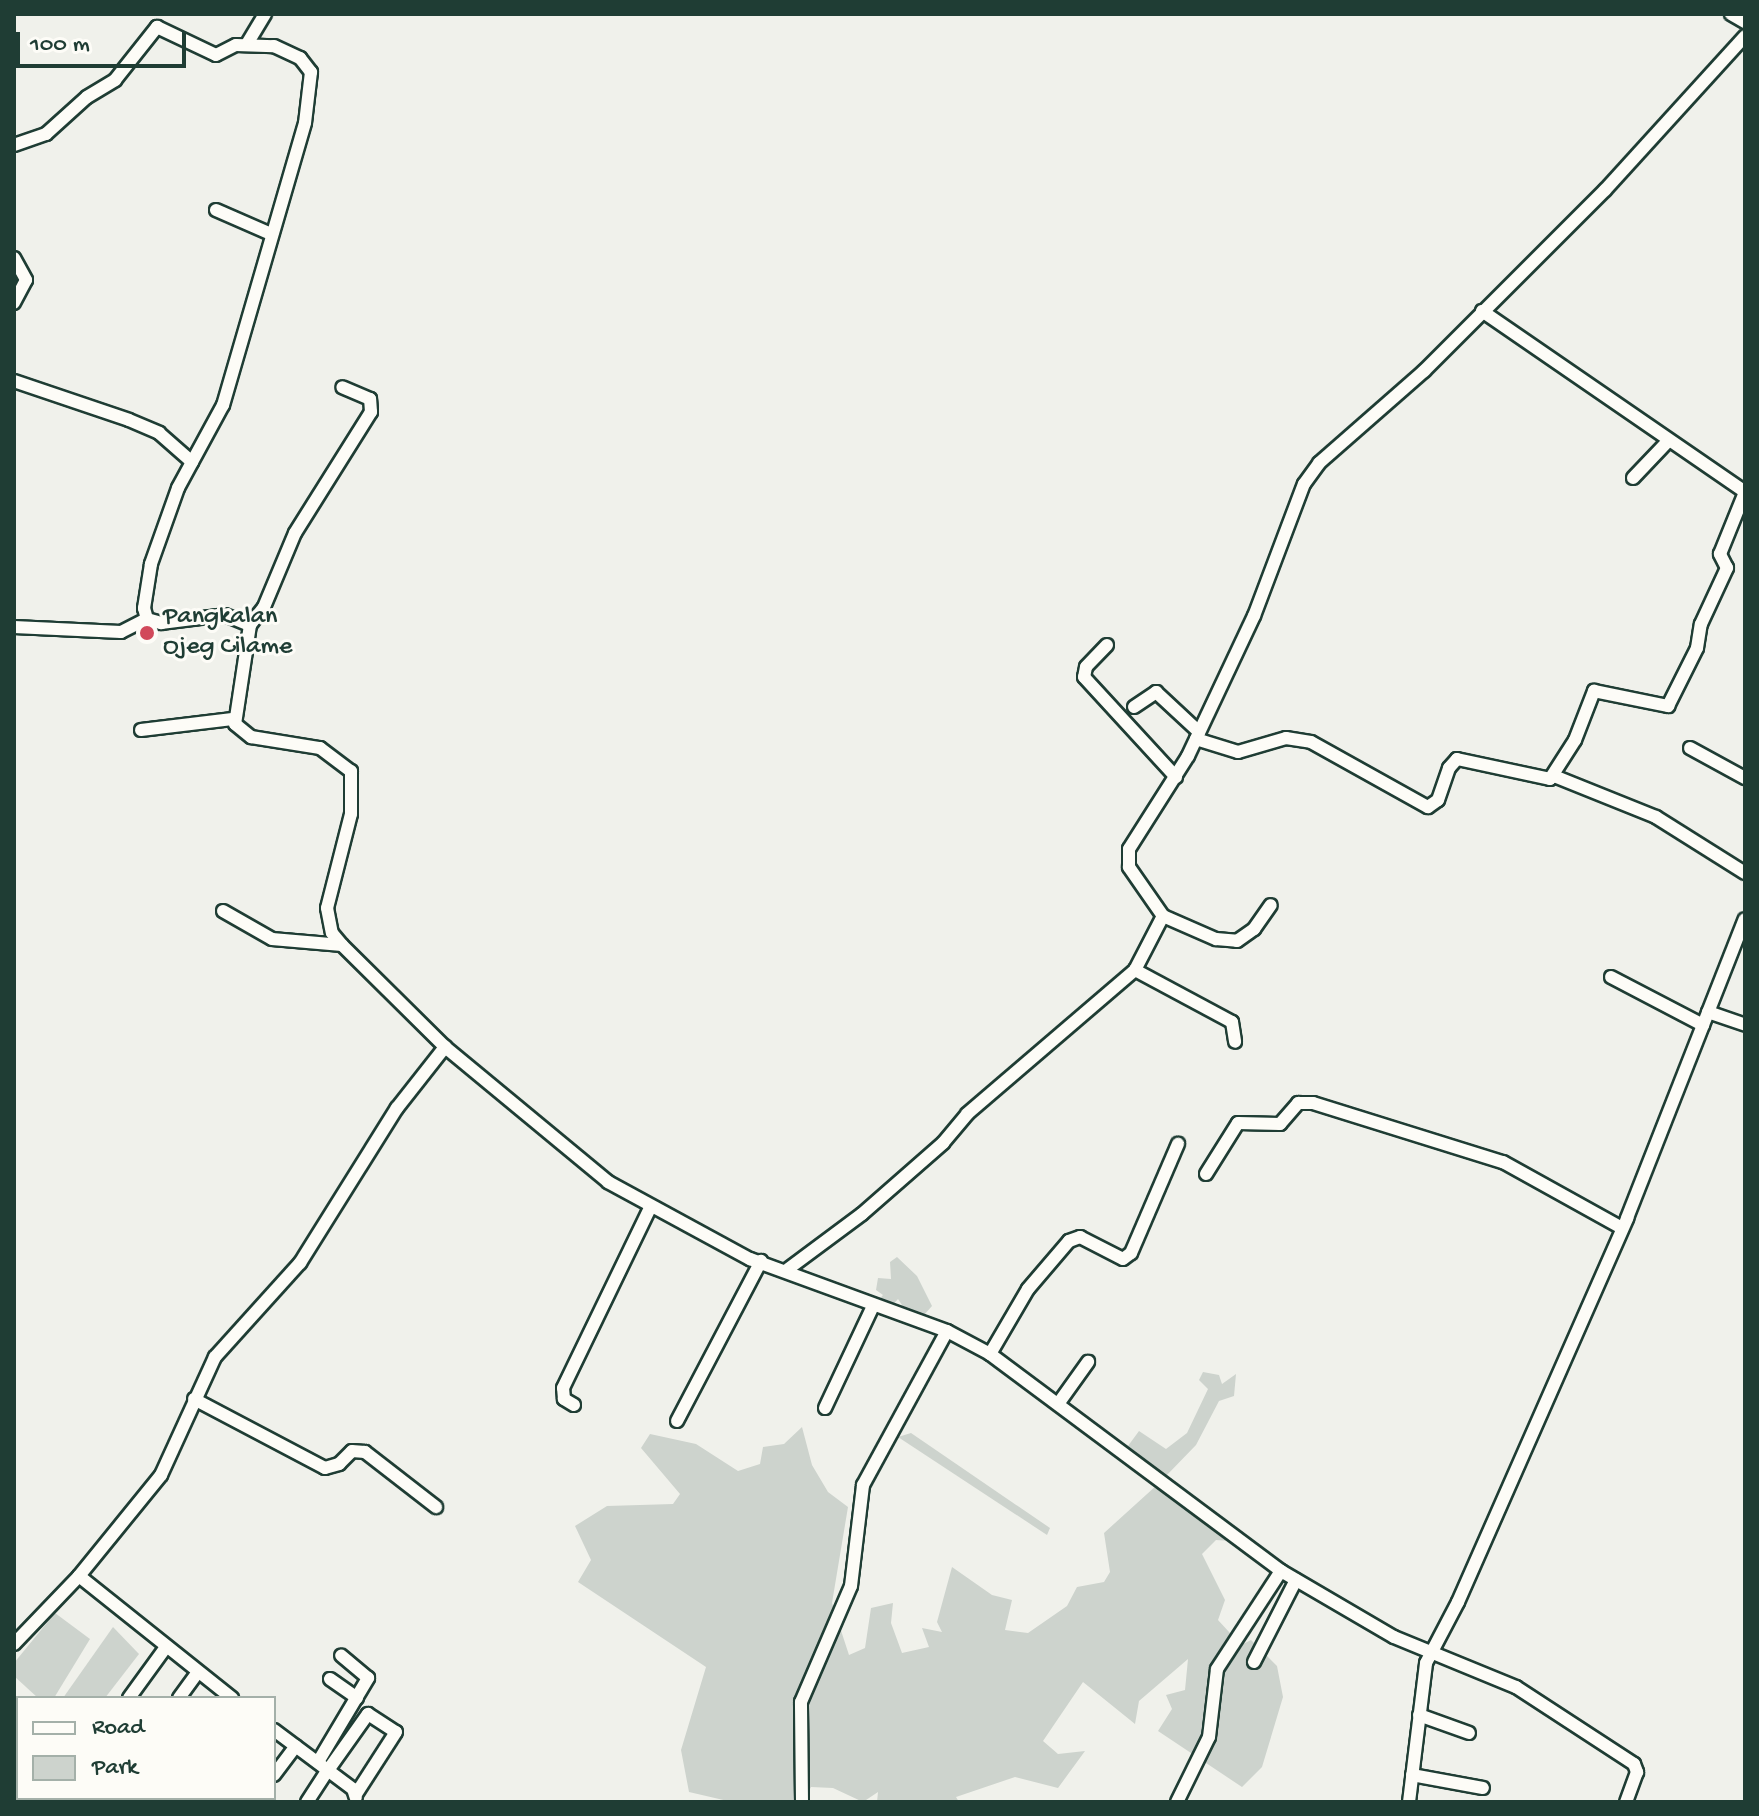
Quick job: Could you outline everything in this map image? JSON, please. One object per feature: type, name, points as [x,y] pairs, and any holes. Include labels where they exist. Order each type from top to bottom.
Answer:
[{"type":"street","points":[[14,145],[46,134],[87,97],[115,80],[166,14]]},
{"type":"street","points":[[247,44],[265,14]]},
{"type":"street","points":[[1731,14],[1745,22]]},
{"type":"street","points":[[147,619],[144,598],[151,564],[192,462],[223,405],[305,123],[311,72],[279,48],[247,44],[216,55],[157,27]]},
{"type":"street","points":[[1271,905],[1254,929],[1237,941],[1216,939],[1163,916],[1127,858],[1176,777],[1254,616],[1304,484],[1319,463],[1424,371],[1605,190],[1745,36]]},
{"type":"street","points":[[216,210],[271,234]]},
{"type":"street","points":[[14,259],[26,280],[14,303]]},
{"type":"street","points":[[1134,707],[1156,692],[1197,736],[1238,752],[1286,738],[1311,742],[1428,807],[1438,800],[1457,759],[1511,773],[1525,770],[1547,779],[1554,776],[1594,691],[1668,706],[1697,648],[1701,624],[1727,568],[1720,554],[1745,492],[1482,311]]},
{"type":"street","points":[[14,381],[159,433],[192,462]]},
{"type":"street","points":[[342,387],[370,399],[371,412],[295,533],[264,607],[250,625],[232,719],[245,735],[320,748],[351,771],[351,814],[327,908],[332,933],[342,945],[445,1047],[508,1096],[575,1159],[651,1206],[761,1261],[788,1269],[872,1308],[947,1331],[990,1354],[1281,1571],[1430,1653],[1516,1687],[1634,1764],[1637,1772],[1626,1802]]},
{"type":"street","points":[[1633,478],[1669,440]]},
{"type":"street","points":[[14,627],[121,632],[147,619],[161,623],[225,615],[250,625]]},
{"type":"street","points":[[1107,645],[1086,667],[1084,677],[1176,777]]},
{"type":"street","points":[[141,730],[232,719]]},
{"type":"street","points":[[1690,748],[1745,778]]},
{"type":"street","points":[[1554,776],[1656,817],[1745,873]]},
{"type":"street","points":[[223,911],[272,939],[342,945]]},
{"type":"street","points":[[788,1269],[851,1223],[943,1143],[967,1114],[1135,970],[1163,916]]},
{"type":"street","points":[[1409,1802],[1430,1653],[1458,1602],[1622,1228],[1745,919]]},
{"type":"street","points":[[1135,970],[1232,1022],[1235,1042]]},
{"type":"street","points":[[1611,977],[1705,1019],[1745,1025]]},
{"type":"street","points":[[14,1644],[79,1576],[161,1475],[194,1399],[231,1336],[300,1263],[397,1108],[445,1047]]},
{"type":"street","points":[[1206,1174],[1238,1123],[1280,1124],[1305,1102],[1503,1162],[1622,1228]]},
{"type":"street","points":[[990,1354],[1028,1289],[1069,1241],[1080,1237],[1123,1259],[1131,1253],[1178,1144]]},
{"type":"street","points":[[574,1405],[564,1399],[563,1388],[651,1206]]},
{"type":"street","points":[[677,1421],[761,1261]]},
{"type":"street","points":[[825,1408],[872,1308]]},
{"type":"street","points":[[802,1802],[801,1702],[851,1586],[863,1485],[947,1331]]},
{"type":"street","points":[[1058,1404],[1088,1362]]},
{"type":"street","points":[[194,1399],[325,1468],[339,1464],[352,1451],[365,1452],[436,1507]]},
{"type":"street","points":[[1177,1802],[1209,1737],[1217,1669],[1281,1571]]},
{"type":"street","points":[[79,1576],[228,1696]]},
{"type":"street","points":[[1254,1662],[1296,1580]]},
{"type":"street","points":[[130,1696],[166,1647]]},
{"type":"street","points":[[307,1802],[368,1678],[341,1655]]},
{"type":"street","points":[[180,1696],[197,1673]]},
{"type":"street","points":[[330,1679],[357,1698]]},
{"type":"street","points":[[276,1731],[325,1766],[356,1798],[396,1732],[368,1714],[325,1766]]},
{"type":"street","points":[[1419,1715],[1469,1733]]},
{"type":"street","points":[[276,1772],[296,1746]]},
{"type":"street","points":[[1412,1775],[1483,1788]]},
{"type":"green space","points":[[897,1257],[917,1276],[932,1306],[924,1315],[904,1308],[898,1299],[890,1308],[877,1302],[883,1295],[876,1290],[878,1278],[891,1279],[890,1262]]},
{"type":"green space","points":[[1203,1372],[1219,1375],[1222,1384],[1236,1374],[1234,1396],[1219,1401],[1196,1445],[1166,1476],[1128,1446],[1139,1431],[1166,1449],[1187,1433],[1208,1389],[1199,1380]]},
{"type":"green space","points":[[802,1427],[812,1465],[828,1492],[848,1507],[832,1603],[849,1655],[865,1648],[871,1608],[893,1603],[891,1623],[902,1653],[929,1647],[922,1628],[942,1632],[937,1622],[952,1567],[992,1595],[1012,1600],[1005,1630],[1028,1633],[1067,1606],[1077,1587],[1104,1582],[1110,1572],[1104,1533],[1157,1485],[1230,1541],[1216,1540],[1202,1554],[1225,1600],[1218,1620],[1241,1645],[1251,1640],[1277,1666],[1283,1697],[1262,1767],[1242,1787],[1158,1731],[1172,1709],[1166,1695],[1185,1690],[1188,1659],[1139,1701],[1135,1724],[1083,1682],[1043,1741],[1058,1754],[1085,1751],[1058,1788],[1015,1777],[956,1797],[959,1802],[877,1802],[878,1792],[863,1802],[833,1788],[811,1787],[803,1802],[732,1802],[689,1792],[681,1750],[706,1667],[578,1582],[591,1560],[575,1526],[607,1506],[673,1504],[680,1494],[641,1448],[650,1434],[696,1444],[738,1471],[760,1464],[763,1447],[784,1444]]},
{"type":"green space","points":[[911,1433],[1050,1528],[1047,1535],[898,1437]]},
{"type":"green space","points":[[55,1613],[90,1639],[55,1696],[36,1696],[14,1676],[14,1663]]},
{"type":"green space","points":[[113,1627],[139,1654],[107,1696],[64,1696]]},
{"type":"place","name":"Pangkalan Ojeg Cilame","points":[[147,633]]}]
